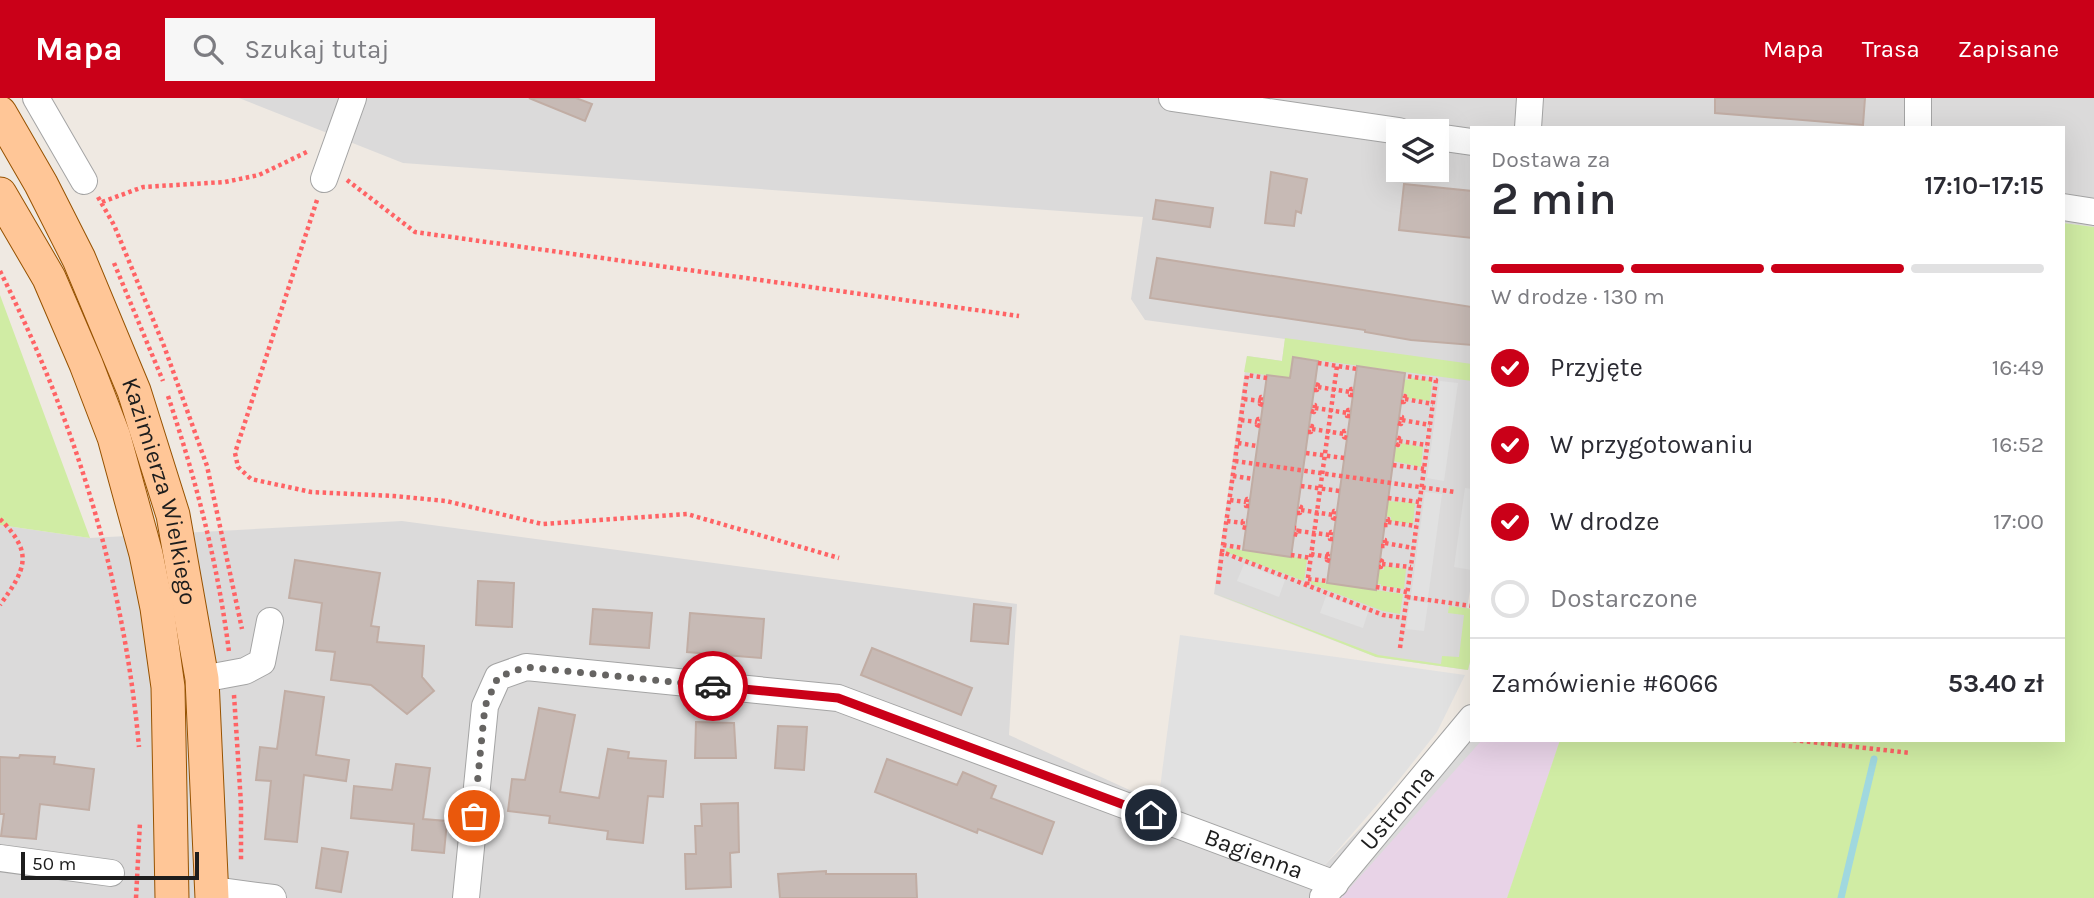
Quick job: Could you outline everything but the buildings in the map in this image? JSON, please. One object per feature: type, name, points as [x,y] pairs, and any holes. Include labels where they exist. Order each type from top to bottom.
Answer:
[{"type":"main road","name":"Kazimierza Wielkiego","points":[[0,113],[41,184],[79,259],[134,391],[173,515],[202,679],[212,894]]},
{"type":"main road","name":"Kazimierza Wielkiego","points":[[0,194],[49,278],[86,364],[114,437],[146,554],[168,687],[172,898]]},
{"type":"street","points":[[36,98],[84,181]]},
{"type":"street","points":[[326,172],[353,98]]},
{"type":"street","points":[[1172,98],[1386,129]]},
{"type":"street","points":[[1528,126],[1530,98]]},
{"type":"street","points":[[1918,98],[1918,126]]},
{"type":"street","points":[[1449,139],[1470,142]]},
{"type":"street","points":[[2065,208],[2094,212]]},
{"type":"street","points":[[202,679],[249,669],[262,662],[270,621]]},
{"type":"street","name":"Bagienna","points":[[467,898],[485,706],[498,677],[526,667],[838,698],[1329,891]]},
{"type":"street","name":"Ustronna","points":[[1329,891],[1470,720]]},
{"type":"street","points":[[0,858],[111,873]]},
{"type":"street","points":[[212,894],[273,898]]},
{"type":"path","points":[[102,202],[144,187],[225,182],[259,175],[319,145],[343,127]]},
{"type":"path","points":[[839,558],[687,514],[542,524],[446,502],[394,496],[311,492],[251,479],[238,467],[235,453],[326,172],[415,232],[1019,316]]},
{"type":"path","points":[[84,181],[102,202],[114,225],[164,346],[207,466],[249,669]]},
{"type":"path","points":[[0,271],[28,327],[60,403],[106,548],[123,624],[139,753]]},
{"type":"path","points":[[1318,363],[1357,369]]},
{"type":"path","points":[[1307,582],[1337,366]]},
{"type":"path","points":[[1218,584],[1248,375],[1267,378]]},
{"type":"path","points":[[1400,648],[1436,380],[1405,376]]},
{"type":"path","points":[[1316,387],[1353,392]]},
{"type":"path","points":[[1244,399],[1263,401]]},
{"type":"path","points":[[1403,399],[1433,404]]},
{"type":"path","points":[[1313,408],[1350,413]]},
{"type":"path","points":[[1241,420],[1259,422]]},
{"type":"path","points":[[1400,420],[1430,425]]},
{"type":"path","points":[[1310,429],[1347,434]]},
{"type":"path","points":[[1397,441],[1427,445]]},
{"type":"path","points":[[1238,443],[1257,446]]},
{"type":"path","points":[[1306,453],[1344,458]]},
{"type":"path","points":[[1235,461],[1455,492]]},
{"type":"path","points":[[1393,464],[1424,469]]},
{"type":"path","points":[[1233,477],[1252,479]]},
{"type":"path","points":[[1301,486],[1340,491]]},
{"type":"path","points":[[1388,498],[1419,502]]},
{"type":"path","points":[[1230,500],[1248,503]]},
{"type":"path","points":[[1299,510],[1336,515]]},
{"type":"path","points":[[0,519],[16,535],[24,556],[17,581],[0,605]]},
{"type":"path","points":[[1227,521],[1245,524]]},
{"type":"path","points":[[1386,522],[1416,526]]},
{"type":"path","points":[[1296,531],[1333,536]]},
{"type":"path","points":[[1383,543],[1413,548]]},
{"type":"path","points":[[1223,545],[1243,548]]},
{"type":"path","points":[[1222,552],[1307,582],[1383,615],[1404,618]]},
{"type":"path","points":[[1292,555],[1330,557]]},
{"type":"path","points":[[1380,564],[1410,567]]},
{"type":"path","points":[[1307,582],[1328,581]]},
{"type":"path","points":[[1376,587],[1470,606]]},
{"type":"path","points":[[1811,742],[1911,753]]},
{"type":"path","points":[[136,898],[140,817]]},
{"type":"shaded area","points":[[239,98],[2094,98],[2094,227],[2065,223],[2065,126],[1470,126],[1468,670],[1376,657],[1214,594],[1247,356],[1282,361],[1285,339],[1145,320],[1131,299],[1143,217],[403,163]]},
{"type":"shaded area","points":[[1440,381],[1458,383],[1444,481],[1427,478]]},
{"type":"shaded area","points":[[1465,488],[1470,489],[1470,570],[1454,567]]},
{"type":"shaded area","points":[[1425,492],[1442,494],[1428,598],[1411,596]]},
{"type":"shaded area","points":[[402,521],[1017,604],[1009,735],[1158,803],[1324,866],[1464,720],[1470,719],[1470,742],[1559,742],[1507,898],[0,898],[0,525],[90,538]]},
{"type":"shaded area","points":[[1244,564],[1285,580],[1279,597],[1237,581]]},
{"type":"shaded area","points":[[1326,596],[1368,612],[1363,628],[1320,613]]},
{"type":"shaded area","points":[[1410,600],[1428,603],[1424,631],[1406,629]]},
{"type":"shaded area","points":[[1180,635],[1465,675],[1437,732],[1324,866],[1158,803]]},
{"type":"shaded area","points":[[1480,742],[1559,742],[1507,898],[1341,898]]},
{"type":"green space","points":[[2065,223],[2094,227],[2094,898],[1507,898],[1559,742],[2065,742]]},
{"type":"green space","points":[[0,295],[90,538],[0,525]]},
{"type":"green space","points":[[1285,338],[1470,364],[1470,381],[1294,357],[1290,378],[1244,372],[1247,356],[1282,361]]},
{"type":"green space","points":[[1404,379],[1432,381],[1430,401],[1407,398],[1407,394],[1403,393]]},
{"type":"green space","points":[[1401,443],[1423,447],[1421,467],[1393,461],[1395,447],[1400,448]]},
{"type":"green space","points":[[1387,501],[1415,503],[1413,524],[1391,521],[1391,517],[1386,516]]},
{"type":"green space","points":[[1227,548],[1307,559],[1304,581],[1226,552]]},
{"type":"green space","points":[[1384,566],[1406,569],[1404,589],[1376,584],[1378,569],[1384,570]]},
{"type":"green space","points":[[1311,581],[1403,594],[1400,614],[1383,611],[1311,584]]},
{"type":"green space","points":[[1214,593],[1378,655],[1441,664],[1442,656],[1459,657],[1464,615],[1448,613],[1449,606],[1470,609],[1468,670],[1376,657]]},
{"type":"waterway","points":[[1841,898],[1874,759]]},
{"type":"way so far","points":[[474,816],[485,706],[498,677],[526,667],[713,686]]},
{"type":"route","points":[[713,686],[838,698],[1151,815]]}]
